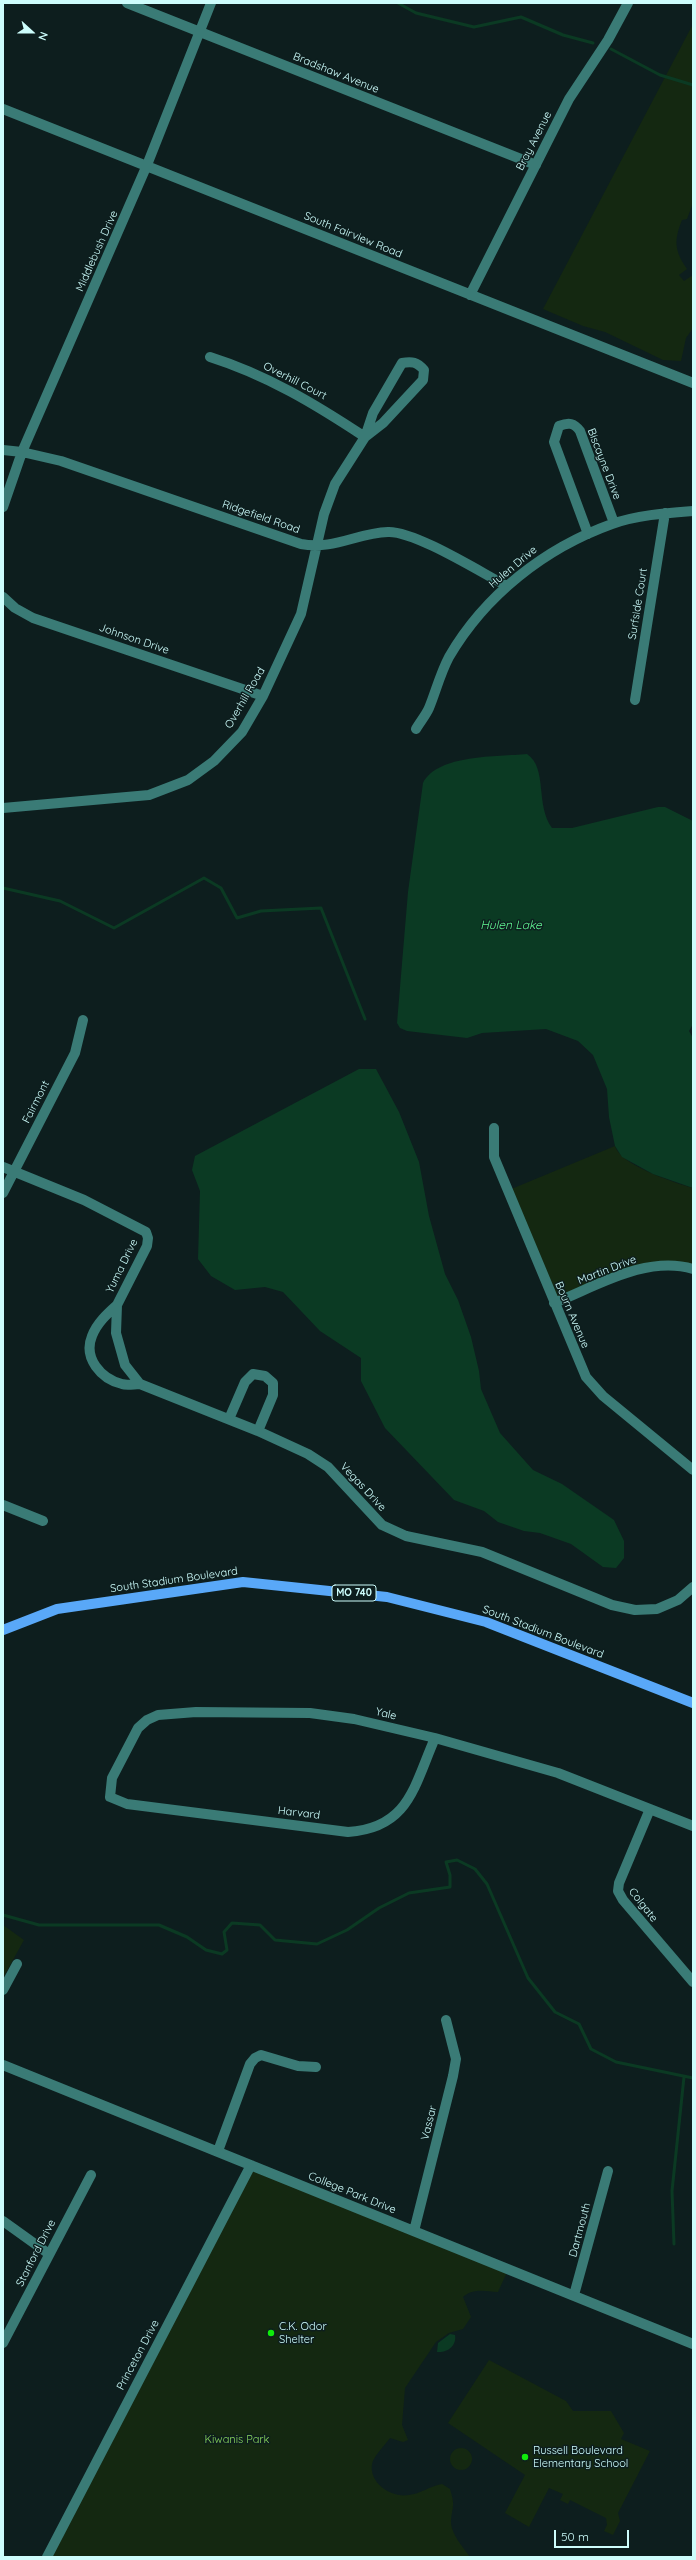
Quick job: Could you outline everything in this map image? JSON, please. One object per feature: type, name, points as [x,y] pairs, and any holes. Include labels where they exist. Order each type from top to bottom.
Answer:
[{"type":"main road","name":"South Stadium Boulevard","points":[[3,1630],[57,1609],[243,1582],[364,1594],[387,1597],[486,1622],[693,1703]]},
{"type":"street","name":"Bradshaw Avenue","points":[[127,3],[536,165]]},
{"type":"street","name":"Middlebush Drive","points":[[3,507],[22,452],[147,164],[211,3]]},
{"type":"street","name":"Bray Avenue","points":[[470,295],[569,99],[608,40],[628,3]]},
{"type":"street","name":"South Fairview Road","points":[[3,109],[147,164],[470,295],[693,383]]},
{"type":"street","name":"Overhill Court","points":[[210,357],[282,386],[315,403],[365,437]]},
{"type":"street","name":"Overhill Road","points":[[3,808],[149,795],[188,780],[214,761],[242,732],[263,696],[301,614],[318,547],[324,514],[335,484],[365,437],[374,413],[402,363],[411,361],[419,364],[424,370],[424,380],[383,423],[365,437]]},
{"type":"street","name":"Biscayne Drive","points":[[588,534],[554,442],[559,426],[567,422],[575,425],[580,431],[614,523]]},
{"type":"street","name":"Ridgefield Road","points":[[3,450],[22,452],[62,461],[301,544],[318,547],[388,532],[411,536],[507,586]]},
{"type":"street","name":"Hulen Drive","points":[[416,729],[429,708],[437,682],[450,657],[482,612],[507,586],[545,555],[614,523],[665,513],[693,511]]},
{"type":"street","name":"Surfside Court","points":[[635,700],[665,513]]},
{"type":"street","name":"Johnson Drive","points":[[3,597],[14,608],[33,618],[263,696]]},
{"type":"street","name":"Fairmont","points":[[3,1193],[75,1053],[83,1020]]},
{"type":"street","name":"Bourn Avenue","points":[[494,1128],[494,1157],[554,1304],[586,1377],[602,1396],[693,1470]]},
{"type":"street","points":[[3,1168],[14,1172]]},
{"type":"street","name":"Yuma Drive","points":[[14,1172],[84,1200],[140,1227],[148,1238],[147,1246],[117,1305],[116,1333],[125,1365],[140,1384]]},
{"type":"street","name":"Martin Drive","points":[[554,1304],[638,1269],[658,1265],[678,1265],[693,1269]]},
{"type":"street","points":[[117,1305],[100,1321],[91,1336],[90,1349],[92,1360],[99,1371],[110,1380],[123,1385],[140,1384]]},
{"type":"street","points":[[228,1419],[245,1382],[253,1374],[265,1376],[273,1383],[273,1395],[258,1431]]},
{"type":"street","name":"Vegas Drive","points":[[140,1384],[258,1431],[308,1454],[328,1467],[382,1525],[406,1536],[482,1552],[612,1605],[635,1610],[657,1609],[678,1600],[693,1587]]},
{"type":"street","points":[[3,1505],[44,1521]]},
{"type":"street","name":"Yale","points":[[110,1797],[112,1778],[138,1728],[147,1720],[158,1715],[196,1712],[310,1713],[354,1719],[435,1738],[558,1773],[693,1826]]},
{"type":"street","name":"Harvard","points":[[110,1797],[127,1804],[348,1832],[364,1831],[379,1827],[393,1818],[402,1808],[435,1738]]},
{"type":"street","name":"Colgate","points":[[650,1809],[619,1883],[618,1891],[623,1900],[693,1982]]},
{"type":"street","points":[[3,1990],[17,1964]]},
{"type":"street","name":"Vassar","points":[[414,2231],[456,2059],[454,2045],[446,2020]]},
{"type":"street","points":[[218,2151],[250,2064],[255,2058],[261,2055],[298,2066],[316,2067]]},
{"type":"street","name":"College Park Drive","points":[[3,2065],[693,2344]]},
{"type":"street","name":"Princeton Drive","points":[[47,2557],[250,2165]]},
{"type":"street","name":"Dartmouth","points":[[574,2295],[608,2171]]},
{"type":"street","name":"Stanford Drive","points":[[3,2343],[91,2175]]},
{"type":"street","points":[[3,2221],[49,2254]]},
{"type":"green space","points":[[693,24],[693,203],[687,219],[682,220],[678,233],[677,245],[680,256],[687,269],[679,275],[684,281],[693,275],[693,328],[686,338],[681,361],[663,360],[605,332],[583,326],[543,309]]},
{"type":"green space","points":[[615,1146],[619,1153],[637,1166],[662,1178],[693,1188],[693,1268],[658,1263],[554,1302],[509,1190]]},
{"type":"green space","points":[[3,1925],[24,1940],[3,1978]]},
{"type":"green space","name":"Kiwanis Park","points":[[251,2165],[508,2270],[498,2292],[475,2291],[463,2297],[471,2317],[463,2329],[449,2333],[436,2342],[405,2388],[402,2425],[408,2440],[403,2442],[390,2438],[372,2464],[374,2478],[389,2492],[402,2495],[413,2494],[442,2484],[450,2489],[453,2502],[451,2525],[458,2540],[470,2557],[47,2557]]},
{"type":"green space","points":[[489,2360],[566,2401],[573,2411],[611,2411],[624,2433],[621,2439],[650,2451],[618,2513],[620,2521],[613,2535],[604,2531],[607,2525],[606,2518],[570,2500],[568,2504],[560,2500],[563,2494],[549,2488],[529,2527],[505,2513],[525,2475],[448,2423]]},
{"type":"green space","points":[[461,2448],[465,2449],[471,2455],[471,2463],[465,2469],[461,2470],[457,2469],[451,2463],[450,2459],[451,2455],[457,2449]]},
{"type":"water","name":"Hulen Lake","points":[[527,754],[533,760],[537,768],[540,778],[544,809],[552,828],[572,828],[658,807],[665,807],[693,821],[693,1024],[689,1031],[693,1038],[693,1188],[653,1174],[622,1157],[615,1146],[609,1117],[607,1089],[593,1055],[578,1041],[546,1029],[482,1033],[467,1038],[407,1031],[400,1028],[397,1023],[408,892],[423,783],[431,774],[441,767],[455,762],[485,757]]},
{"type":"water","points":[[359,1069],[376,1069],[399,1112],[419,1162],[429,1216],[445,1274],[458,1300],[471,1337],[479,1371],[481,1389],[500,1433],[533,1470],[562,1484],[614,1520],[624,1541],[624,1558],[616,1568],[603,1567],[571,1544],[540,1533],[524,1531],[498,1522],[484,1511],[454,1500],[385,1428],[361,1381],[361,1358],[320,1331],[283,1292],[265,1287],[235,1290],[211,1276],[198,1259],[200,1191],[192,1170],[195,1156]]},
{"type":"water","points":[[450,2334],[455,2335],[453,2345],[448,2350],[437,2352],[438,2343]]},
{"type":"waterway","points":[[398,3],[416,13],[474,27],[521,17],[563,35],[593,43]]},
{"type":"waterway","points":[[611,49],[660,75],[693,85]]},
{"type":"waterway","points":[[3,888],[60,901],[114,928],[204,878],[221,888],[237,918],[261,911],[321,908],[365,1019]]},
{"type":"waterway","points":[[3,1915],[39,1925],[159,1925],[187,1937],[206,1950],[222,1954],[227,1950],[224,1932],[232,1923],[260,1925],[275,1940],[317,1944],[347,1930],[379,1908],[409,1893],[450,1887],[450,1875],[446,1862],[457,1860],[475,1869],[487,1884],[528,1978],[555,2012],[579,2024],[591,2049],[616,2062],[693,2078]]},
{"type":"waterway","points":[[674,2244],[672,2191],[684,2077]]},
{"type":"place","name":"C.K. Odor Shelter","points":[[271,2333]]},
{"type":"place","name":"Russell Boulevard Elementary School","points":[[525,2457]]}]
